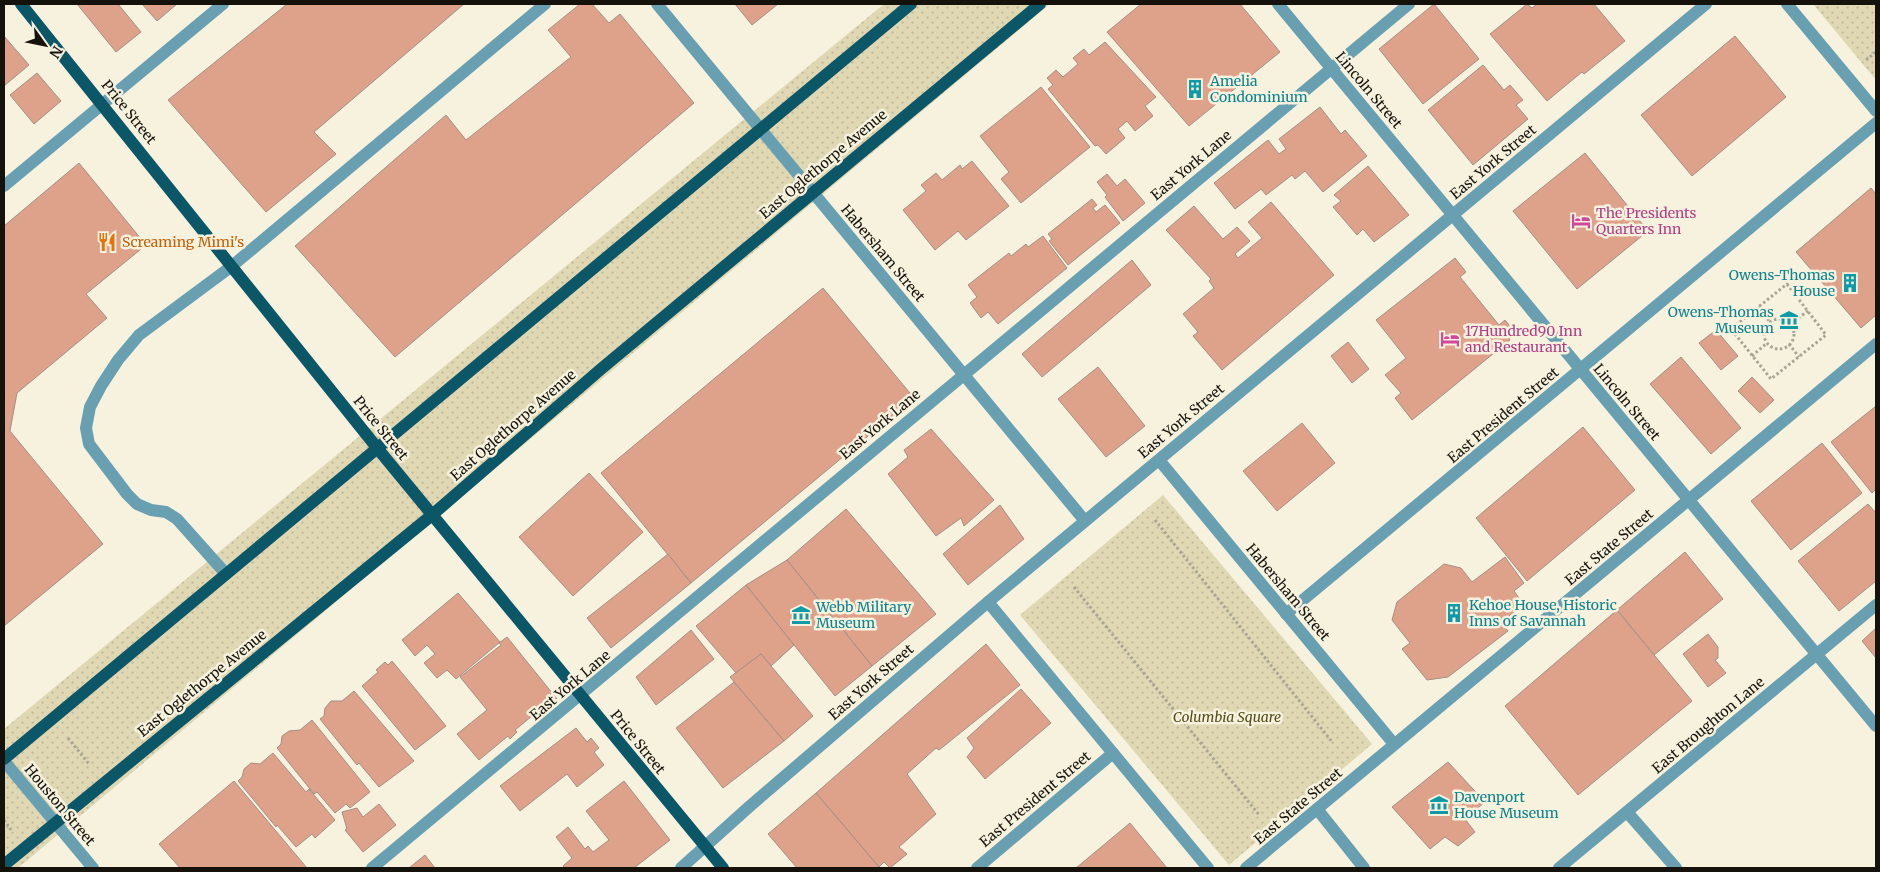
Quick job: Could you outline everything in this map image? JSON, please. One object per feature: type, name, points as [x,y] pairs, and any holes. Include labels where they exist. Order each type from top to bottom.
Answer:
[{"type":"main road","name":"Price Street","points":[[21,4],[378,449],[723,868]]},
{"type":"main road","points":[[4,760],[911,4]]},
{"type":"main road","name":"East Oglethorpe Avenue","points":[[4,866],[432,515],[601,368],[1040,4]]},
{"type":"street","points":[[4,186],[223,4]]},
{"type":"street","points":[[226,574],[177,519],[166,512],[151,510],[137,504],[127,494],[89,444],[86,428],[90,407],[101,386],[118,360],[139,335],[232,266],[545,4]]},
{"type":"street","name":"Habersham Street","points":[[657,4],[1085,521]]},
{"type":"street","name":"Lincoln Street","points":[[1278,4],[1876,726]]},
{"type":"street","name":"East York Lane","points":[[372,868],[581,696],[963,374],[1409,4]]},
{"type":"street","name":"East York Street","points":[[681,868],[750,806],[988,602],[1706,4]]},
{"type":"street","points":[[1787,4],[1876,111]]},
{"type":"street","name":"East President Street","points":[[1286,614],[1876,123]]},
{"type":"street","name":"East State Street","points":[[1246,868],[1876,344]]},
{"type":"street","name":"Habersham Street","points":[[1159,460],[1394,744]]},
{"type":"street","points":[[988,602],[1208,868]]},
{"type":"street","name":"East Broughton Lane","points":[[1563,867],[1876,604]]},
{"type":"street","name":"East President Street","points":[[977,868],[1113,753]]},
{"type":"street","name":"Houston Street","points":[[4,760],[93,868]]},
{"type":"street","points":[[1317,810],[1364,868]]},
{"type":"street","points":[[1627,812],[1676,868]]},
{"type":"path","points":[[1787,284],[1826,335],[1771,380],[1731,329],[1758,307],[1787,284]]},
{"type":"path","points":[[1758,307],[1770,322]]},
{"type":"path","points":[[1790,324],[1808,311]]},
{"type":"path","points":[[1780,319],[1790,324],[1794,335],[1789,344],[1776,348],[1768,343],[1764,334],[1770,322],[1780,319]]},
{"type":"path","points":[[1752,356],[1768,343]]},
{"type":"path","points":[[1789,344],[1799,358]]},
{"type":"path","points":[[1154,520],[1333,742]]},
{"type":"path","points":[[1074,587],[1260,816]]},
{"type":"path","points":[[66,735],[93,769]]},
{"type":"green space","points":[[884,4],[1050,4],[18,868],[4,868],[4,729]]},
{"type":"green space","points":[[1813,4],[1876,4],[1876,80]]},
{"type":"green space","name":"Columbia Square","points":[[1163,495],[1372,744],[1229,865],[1020,615]]},
{"type":"building","points":[[77,4],[118,4],[141,32],[116,52]]},
{"type":"building","points":[[142,4],[177,4],[157,21]]},
{"type":"building","points":[[287,4],[464,4],[314,132],[336,154],[266,212],[168,100]]},
{"type":"building","points":[[580,4],[592,4],[609,23],[620,14],[694,103],[395,357],[295,246],[446,115],[466,140],[571,57],[548,30]]},
{"type":"building","points":[[735,4],[778,4],[752,25]]},
{"type":"building","name":"Amelia Condominium","points":[[1141,4],[1240,4],[1280,52],[1189,126],[1107,32]]},
{"type":"building","points":[[1434,4],[1479,59],[1423,104],[1379,49]]},
{"type":"building","points":[[1527,4],[1532,8],[1537,4],[1594,4],[1625,41],[1584,74],[1582,72],[1547,101],[1490,34]]},
{"type":"building","points":[[4,36],[29,65],[4,86]]},
{"type":"building","points":[[1735,36],[1786,97],[1692,176],[1641,115]]},
{"type":"building","points":[[1105,42],[1156,97],[1145,106],[1153,116],[1135,131],[1127,121],[1118,129],[1125,138],[1106,154],[1098,145],[1095,146],[1048,89],[1053,85],[1047,78],[1056,70],[1063,77],[1078,64],[1073,58],[1084,49],[1089,55]]},
{"type":"building","points":[[1483,65],[1504,90],[1510,85],[1523,100],[1516,105],[1528,119],[1473,165],[1428,110]]},
{"type":"building","points":[[37,73],[61,101],[34,124],[10,95]]},
{"type":"building","points":[[1041,87],[1090,147],[1021,203],[1001,179],[1009,172],[980,136]]},
{"type":"building","points":[[1320,107],[1341,134],[1345,130],[1367,156],[1323,192],[1305,171],[1295,179],[1292,175],[1266,195],[1261,189],[1235,209],[1214,183],[1268,140],[1279,154],[1286,149],[1279,139]]},
{"type":"building","name":"The Presidents Quarters Inn","points":[[1585,153],[1648,231],[1577,289],[1513,211]]},
{"type":"building","points":[[972,161],[1009,206],[966,240],[958,231],[935,250],[903,210],[926,191],[921,185],[936,173],[942,180],[960,165],[962,169]]},
{"type":"building","points":[[79,163],[146,245],[86,294],[107,318],[17,393],[10,431],[103,544],[4,626],[4,226]]},
{"type":"building","points":[[1368,166],[1409,215],[1374,242],[1363,229],[1357,235],[1333,207],[1341,201],[1334,195]]},
{"type":"building","points":[[1107,174],[1117,186],[1125,179],[1145,203],[1123,221],[1105,197],[1107,195],[1097,182]]},
{"type":"building","name":"Owens-Thomas House","points":[[1871,188],[1876,194],[1876,315],[1861,328],[1796,252]]},
{"type":"building","points":[[1092,199],[1097,205],[1093,208],[1096,212],[1105,205],[1120,223],[1068,265],[1049,241],[1052,239],[1048,234]]},
{"type":"building","points":[[1271,202],[1334,275],[1222,370],[1193,336],[1198,332],[1183,314],[1214,288],[1209,281],[1211,279],[1166,230],[1194,206],[1223,239],[1237,227],[1250,241],[1235,254],[1238,258],[1262,238],[1248,222]]},
{"type":"building","points":[[1043,236],[1067,268],[998,324],[988,312],[981,318],[970,303],[977,297],[968,285],[1009,253],[1011,256],[1026,244],[1028,247]]},
{"type":"building","name":"17Hundred90 Inn and Restaurant","points":[[1455,258],[1466,272],[1460,277],[1499,325],[1505,320],[1516,333],[1509,338],[1510,340],[1412,420],[1395,398],[1401,393],[1385,375],[1406,358],[1376,320]]},
{"type":"building","points":[[1132,260],[1151,285],[1042,377],[1022,354]]},
{"type":"building","points":[[823,288],[914,398],[691,583],[601,473]]},
{"type":"building","points":[[1716,330],[1738,356],[1721,370],[1699,343]]},
{"type":"building","points":[[1348,342],[1369,369],[1352,383],[1331,356]]},
{"type":"building","points":[[1681,357],[1741,428],[1711,454],[1650,384]]},
{"type":"building","points":[[1098,367],[1145,426],[1106,457],[1058,399]]},
{"type":"building","points":[[1752,377],[1774,400],[1760,413],[1738,391]]},
{"type":"building","points":[[1876,406],[1876,489],[1872,493],[1831,442]]},
{"type":"building","points":[[1302,423],[1335,463],[1277,511],[1243,471]]},
{"type":"building","points":[[1583,427],[1635,490],[1527,581],[1476,518]]},
{"type":"building","points":[[931,429],[994,500],[964,526],[961,518],[936,536],[888,474],[908,457],[904,450]]},
{"type":"building","points":[[1822,443],[1862,493],[1791,550],[1751,501]]},
{"type":"building","points":[[589,473],[643,532],[573,596],[519,537]]},
{"type":"building","points":[[1868,504],[1876,513],[1876,581],[1839,611],[1798,561]]},
{"type":"building","points":[[1000,505],[1024,539],[968,585],[943,554]]},
{"type":"building","points":[[846,509],[936,614],[872,666],[787,560]]},
{"type":"building","points":[[1685,552],[1723,599],[1654,655],[1617,610]]},
{"type":"building","points":[[668,554],[691,583],[611,648],[587,618]]},
{"type":"building","name":"Kehoe House, Historic Inns of Savannah","points":[[1505,557],[1524,583],[1514,591],[1524,605],[1501,622],[1508,631],[1448,677],[1427,680],[1402,649],[1410,643],[1392,620],[1397,602],[1444,564],[1461,568],[1472,582]]},
{"type":"building","name":"Webb Military Museum","points":[[787,560],[872,666],[835,696],[746,585]]},
{"type":"building","points":[[746,585],[794,645],[771,666],[761,654],[736,673],[696,626]]},
{"type":"building","points":[[458,593],[500,642],[456,679],[447,670],[437,678],[424,663],[435,654],[427,645],[415,656],[402,640]]},
{"type":"building","points":[[1617,610],[1692,701],[1578,795],[1505,706]]},
{"type":"building","points":[[1876,628],[1876,658],[1862,641]]},
{"type":"building","points":[[691,630],[714,659],[656,705],[636,677]]},
{"type":"building","points":[[1708,634],[1718,647],[1718,658],[1715,660],[1726,673],[1708,687],[1683,654]]},
{"type":"building","points":[[507,637],[557,699],[550,704],[549,702],[515,730],[517,732],[510,739],[508,736],[479,760],[457,734],[487,710],[460,677],[501,645],[499,643]]},
{"type":"building","points":[[986,644],[1020,685],[939,750],[936,748],[907,774],[936,814],[899,847],[907,854],[890,868],[884,862],[879,867],[816,793]]},
{"type":"building","points":[[761,654],[813,716],[784,741],[730,677]]},
{"type":"building","points":[[392,661],[446,726],[415,750],[362,686],[378,672],[376,670],[385,662],[388,665]]},
{"type":"building","points":[[734,682],[784,741],[723,788],[676,728]]},
{"type":"building","points":[[1021,689],[1051,723],[985,779],[967,757],[974,748],[967,738]]},
{"type":"building","points":[[354,691],[414,761],[379,787],[359,763],[357,765],[320,719],[324,716],[325,708],[331,701],[342,701]]},
{"type":"building","points":[[312,720],[370,792],[350,808],[346,804],[335,813],[317,792],[314,794],[277,748],[281,744],[282,736],[289,731],[300,730]]},
{"type":"building","points":[[576,728],[587,742],[591,738],[599,748],[594,752],[604,765],[577,787],[567,774],[520,811],[500,786]]},
{"type":"building","points":[[273,753],[306,792],[309,789],[335,820],[315,838],[312,834],[296,847],[277,825],[276,827],[238,781],[242,777],[244,769],[251,763],[260,764]]},
{"type":"building","name":"Davenport House Museum","points":[[1448,762],[1485,802],[1465,819],[1475,832],[1458,846],[1445,837],[1430,849],[1392,807]]},
{"type":"building","points":[[234,781],[307,868],[180,868],[159,844]]},
{"type":"building","points":[[624,781],[670,840],[634,868],[565,868],[563,866],[572,858],[556,837],[568,827],[585,849],[588,846],[593,852],[609,840],[586,811]]},
{"type":"building","points":[[816,793],[878,868],[797,868],[768,834]]},
{"type":"building","points":[[379,804],[396,825],[363,852],[345,830],[347,829],[342,812],[357,808],[363,817]]},
{"type":"building","points":[[1130,823],[1167,868],[1076,868]]},
{"type":"building","points":[[425,855],[435,868],[409,868]]},
{"type":"place","name":"Amelia Condominium","points":[[1195,89]]},
{"type":"place","name":"The Presidents Quarters Inn","points":[[1581,221]]},
{"type":"place","name":"Screaming Mimi's","points":[[107,242]]},
{"type":"place","name":"Owens-Thomas House","points":[[1850,283]]},
{"type":"place","name":"Owens-Thomas Museum","points":[[1789,320]]},
{"type":"place","name":"17Hundred90 Inn and Restaurant","points":[[1450,339]]},
{"type":"place","name":"Kehoe House, Historic Inns of Savannah","points":[[1454,613]]},
{"type":"place","name":"Webb Military Museum","points":[[801,615]]},
{"type":"place","name":"Davenport House Museum","points":[[1439,805]]}]
